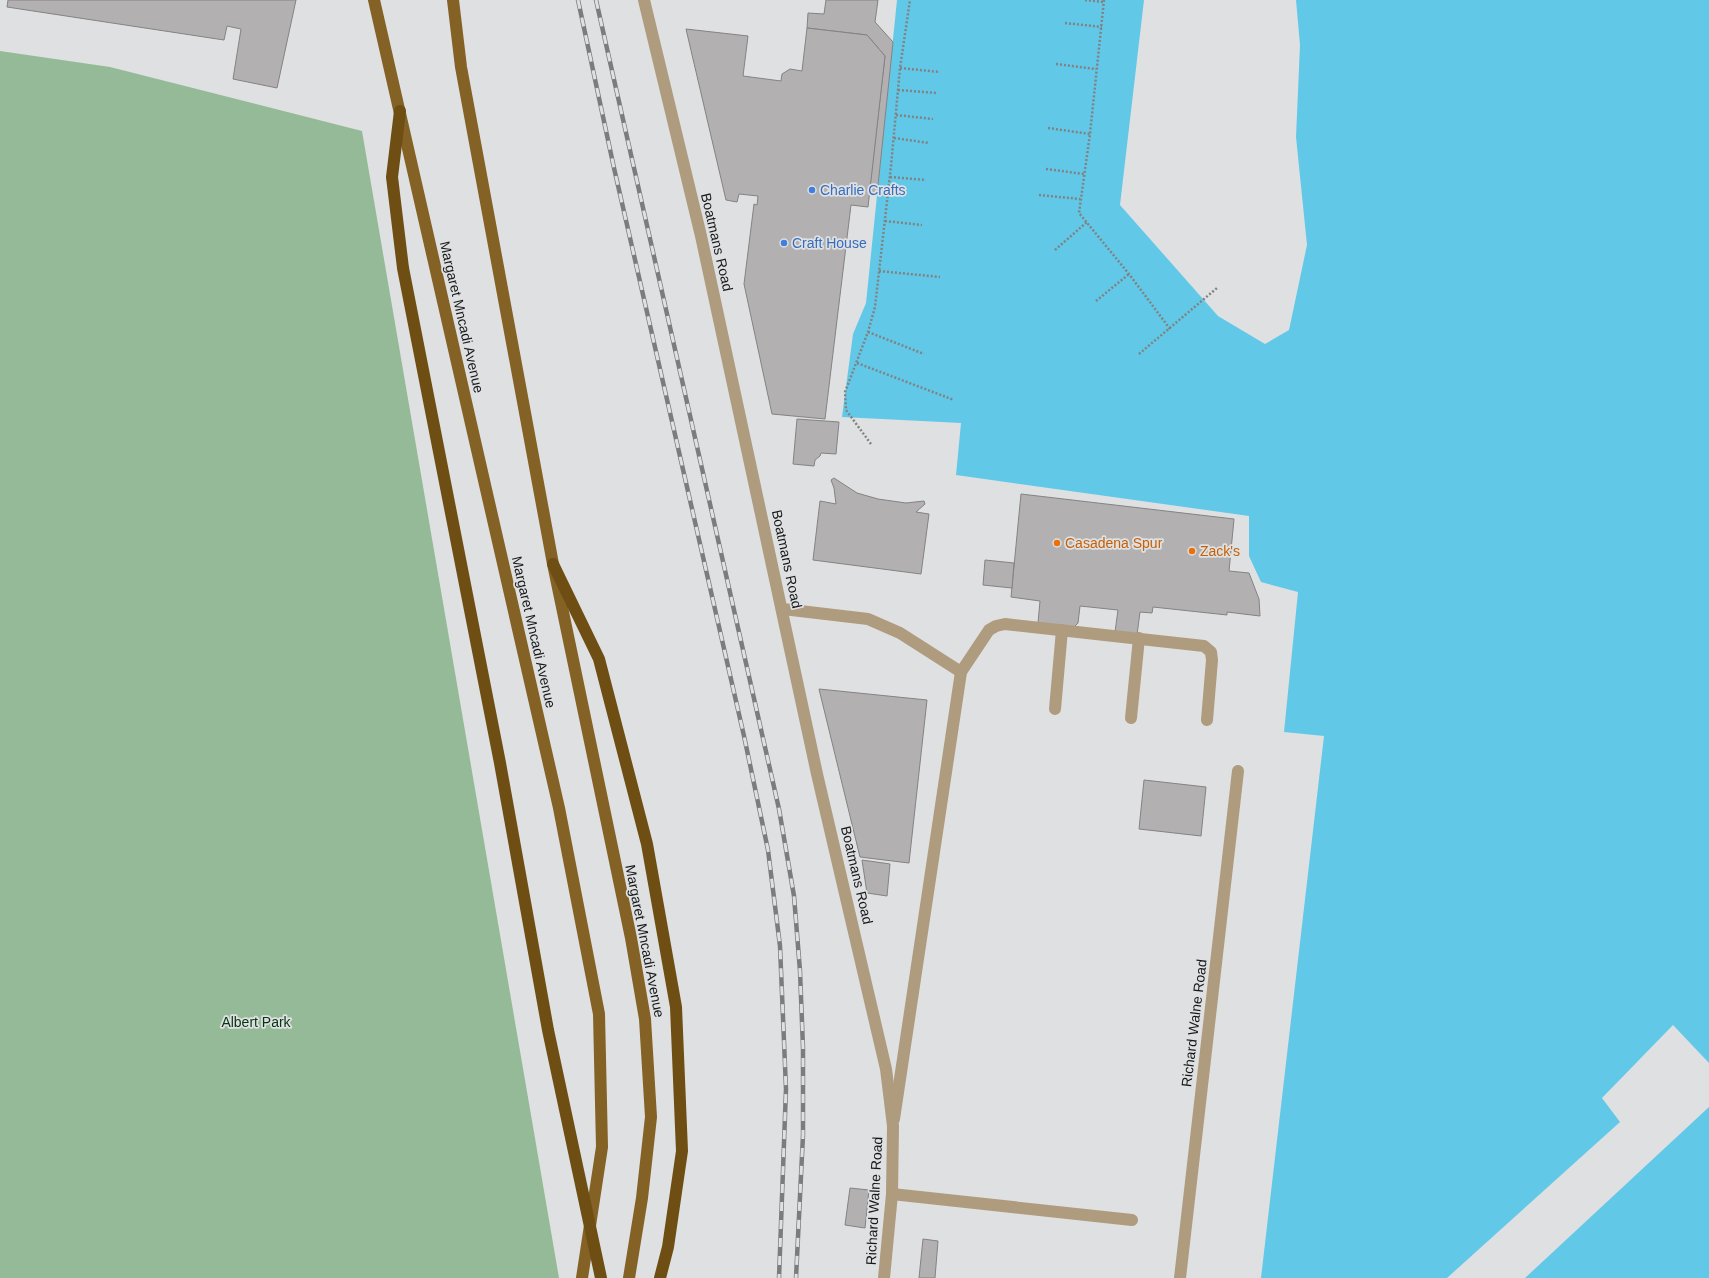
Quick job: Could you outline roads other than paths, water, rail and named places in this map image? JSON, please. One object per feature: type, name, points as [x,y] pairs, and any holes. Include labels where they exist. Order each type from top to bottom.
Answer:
[{"type":"highway","points":[[400,111],[392,177],[403,268],[500,763],[548,1030],[601,1278]]},
{"type":"highway","points":[[553,564],[599,659],[647,844],[676,1007],[682,1151],[668,1247],[660,1278]]},
{"type":"main road","name":"Margaret Mncadi Avenue","points":[[374,0],[559,808],[599,1014],[602,1147],[582,1278]]},
{"type":"main road","name":"Margaret Mncadi Avenue","points":[[453,0],[461,67],[553,564],[631,938],[645,1019],[651,1117],[642,1198],[629,1278]]},
{"type":"street","name":"Boatmans Road","points":[[644,0],[701,236],[783,609],[817,774],[879,1033],[886,1069],[893,1126]]},
{"type":"street","points":[[783,609],[868,619],[900,633],[961,672]]},
{"type":"street","points":[[893,1126],[961,672],[989,630],[996,626],[1005,624],[1139,638],[1204,646],[1209,648],[1212,660],[1207,720]]},
{"type":"street","points":[[1054,710],[1062,630]]},
{"type":"street","points":[[1131,718],[1139,638]]},
{"type":"street","name":"Richard Walne Road","points":[[1180,1278],[1238,771]]},
{"type":"street","name":"Richard Walne Road","points":[[884,1278],[892,1194],[893,1126]]},
{"type":"street","points":[[892,1194],[1132,1220]]},
{"type":"water","points":[[897,0],[1144,0],[1120,205],[1218,316],[1265,344],[1289,330],[1307,245],[1296,137],[1300,45],[1296,0],[1709,0],[1709,1063],[1673,1025],[1602,1098],[1620,1122],[1447,1278],[1261,1278],[1324,736],[1284,732],[1298,592],[1261,582],[1249,556],[1249,516],[956,475],[961,423],[842,417],[853,334],[866,303]]},
{"type":"water","points":[[1709,1107],[1709,1278],[1525,1278]]},
{"type":"railway","points":[[578,0],[614,168],[744,736],[768,850],[780,946],[786,1089],[779,1278]]},
{"type":"railway","points":[[596,0],[779,809],[794,896],[800,971],[803,1048],[803,1135],[796,1278]]},
{"type":"place","name":"Charlie Crafts","points":[[812,190]]},
{"type":"place","name":"Craft House","points":[[784,243]]},
{"type":"place","name":"Casadena Spur","points":[[1057,543]]},
{"type":"place","name":"Zack's","points":[[1192,551]]},
{"type":"park label","name":"Albert Park","points":[[256,1022]]}]
